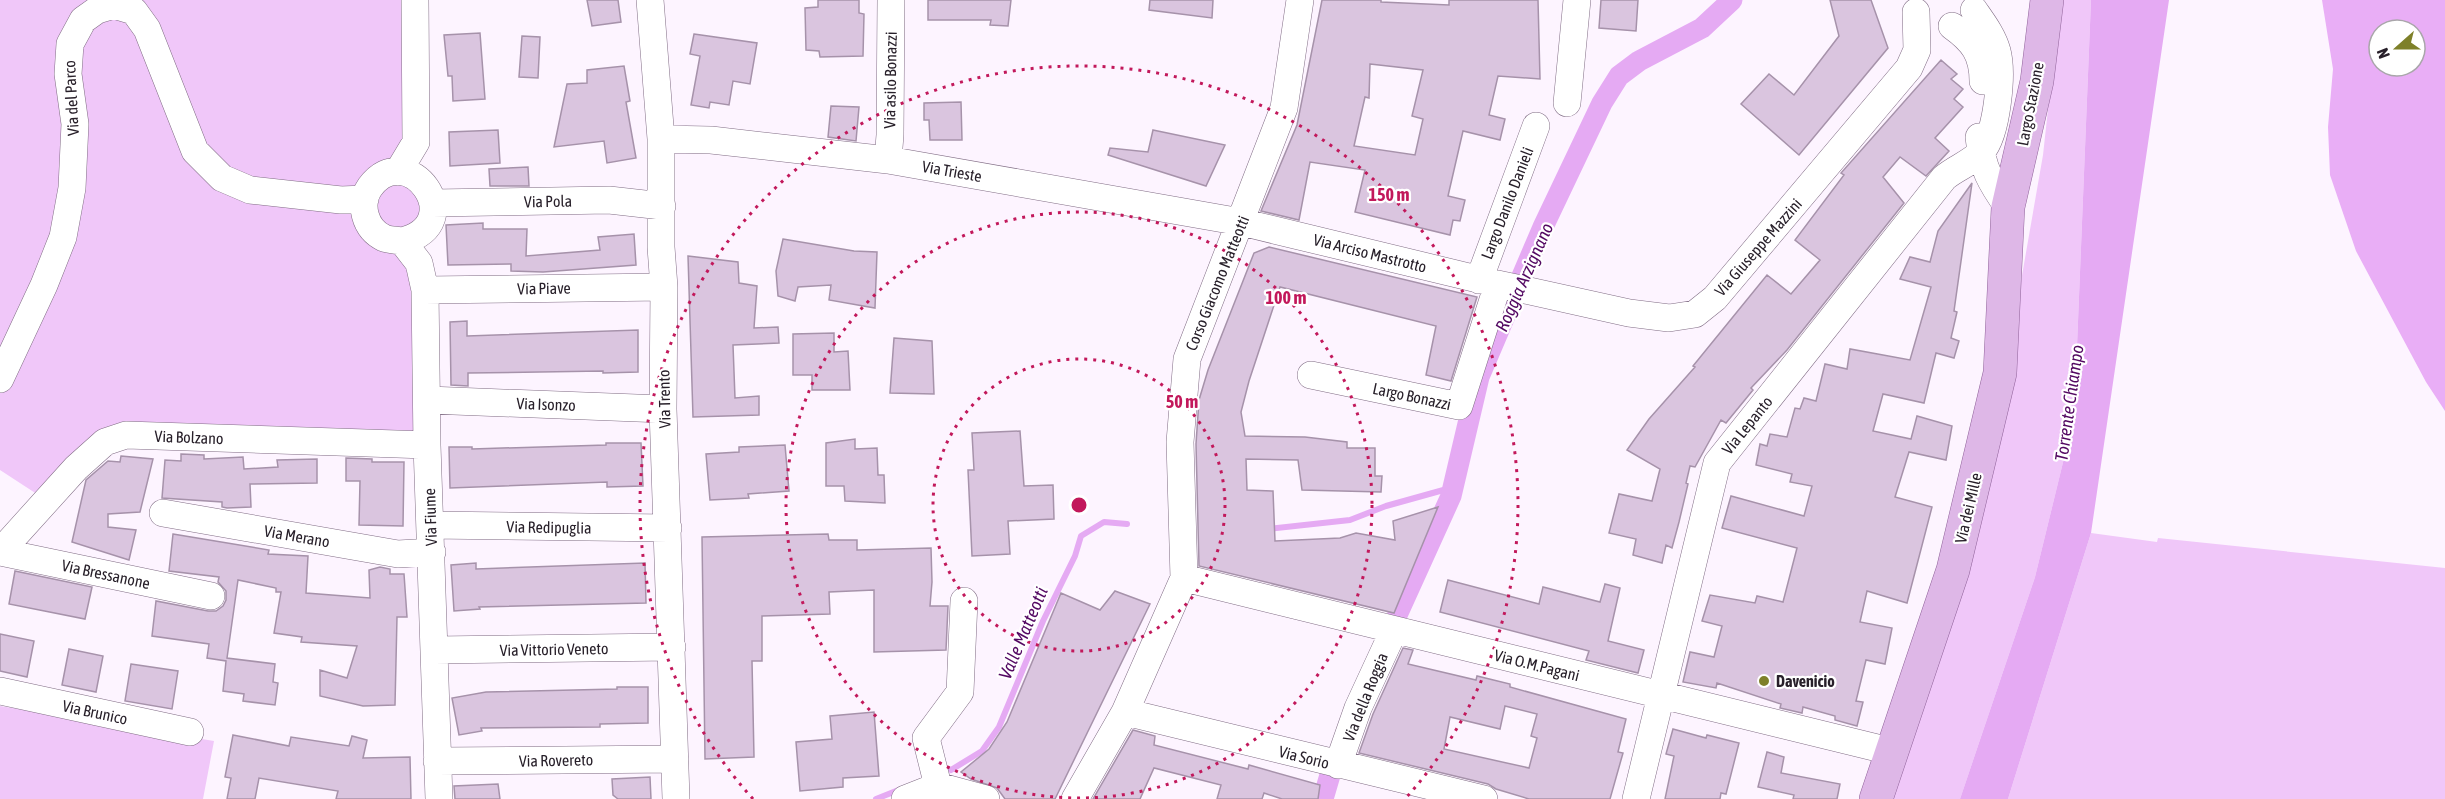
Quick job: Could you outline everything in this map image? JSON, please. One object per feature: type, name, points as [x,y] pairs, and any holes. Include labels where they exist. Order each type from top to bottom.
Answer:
[{"type":"main road","name":"Largo Stazione","points":[[2008,207],[2037,81],[2047,0]]},
{"type":"main road","name":"Via dei Mille","points":[[1876,799],[1953,570],[2000,373],[2008,207]]},
{"type":"street","points":[[398,172],[416,142],[415,0]]},
{"type":"street","name":"Via Trento","points":[[650,0],[661,139],[661,247],[664,287],[663,409],[676,799]]},
{"type":"street","name":"Via asilo Bonazzi","points":[[888,160],[891,0]]},
{"type":"street","name":"Corso Giacomo Matteotti","points":[[1074,799],[1125,712],[1184,578],[1180,442],[1187,359],[1284,108],[1300,0]]},
{"type":"street","points":[[1567,103],[1577,0]]},
{"type":"street","points":[[1912,4],[1932,24],[1952,26],[1970,38],[1978,51],[1983,68],[1983,156],[2008,207]]},
{"type":"street","name":"Via Giuseppe Mazzini","points":[[1488,282],[1629,313],[1669,318],[1695,314],[1715,298],[1910,68],[1917,50],[1912,4]]},
{"type":"street","name":"Via del Parco","points":[[0,379],[44,285],[63,237],[72,188],[75,124],[68,74],[70,44],[83,20],[97,10],[114,5],[134,11],[147,29],[195,151],[222,178],[250,190],[341,200],[365,199]]},
{"type":"street","points":[[1976,5],[1997,51],[2001,69],[1993,128],[1983,156]]},
{"type":"street","points":[[1952,26],[1968,17],[1976,5]]},
{"type":"street","name":"Largo Danilo Danieli","points":[[1488,282],[1536,126]]},
{"type":"street","name":"Via Trieste","points":[[661,139],[711,140],[888,160],[1241,222]]},
{"type":"street","name":"Via Lepanto","points":[[1636,799],[1717,463],[1948,174],[1983,156]]},
{"type":"street","points":[[398,172],[412,174],[423,181],[430,191],[433,202],[433,214],[428,225],[420,234],[402,241],[385,239],[375,232],[364,211],[365,199],[376,180],[387,174],[398,172]]},
{"type":"street","name":"Via Pola","points":[[433,202],[609,200],[662,207]]},
{"type":"street","name":"Via Arciso Mastrotto","points":[[1241,222],[1488,282]]},
{"type":"street","name":"Via Fiume","points":[[402,241],[419,263],[425,290],[427,445],[439,799]]},
{"type":"street","name":"Largo Bonazzi","points":[[1311,375],[1459,406],[1488,282]]},
{"type":"street","name":"Via Piave","points":[[425,290],[664,287]]},
{"type":"street","name":"Via Isonzo","points":[[428,400],[663,409]]},
{"type":"street","name":"Via Bolzano","points":[[0,552],[76,468],[105,442],[126,435],[427,445]]},
{"type":"street","name":"Via Merano","points":[[163,513],[398,554],[432,552]]},
{"type":"street","name":"Via Redipuglia","points":[[430,525],[668,528]]},
{"type":"street","name":"Via Bressanone","points":[[0,552],[211,596]]},
{"type":"street","name":"Via O.M.Pagani","points":[[1184,578],[1890,752]]},
{"type":"street","points":[[938,786],[926,738],[960,692],[964,601]]},
{"type":"street","name":"Via della Roggia","points":[[1338,765],[1358,708],[1394,630]]},
{"type":"street","name":"Via Vittorio Veneto","points":[[435,650],[672,647]]},
{"type":"street","name":"Via Brunico","points":[[0,691],[190,732]]},
{"type":"street","name":"Via Sorio","points":[[1125,712],[1484,799]]},
{"type":"street","name":"Via Rovereto","points":[[436,761],[675,759]]},
{"type":"street","points":[[905,799],[938,786],[986,799]]},
{"type":"shaded area","points":[[0,0],[415,0],[416,142],[425,290],[427,445],[126,435],[46,500],[0,470]]},
{"type":"shaded area","points":[[2060,0],[2091,0],[2076,371],[2067,446],[2035,577],[1960,799],[1877,799],[2005,373],[2043,155]]},
{"type":"shaded area","points":[[2091,0],[2169,0],[2091,533],[2008,799],[1960,799],[2035,577],[2067,446],[2076,371]]},
{"type":"shaded area","points":[[2322,0],[2445,0],[2445,411],[2426,382],[2356,251],[2330,175],[2328,127],[2333,69]]},
{"type":"shaded area","points":[[2091,533],[2157,542],[2158,538],[2445,568],[2445,799],[2008,799]]},
{"type":"shaded area","points":[[0,706],[214,741],[203,799],[0,799]]},
{"type":"building","points":[[587,0],[618,0],[621,22],[592,26]]},
{"type":"building","points":[[818,0],[859,0],[859,13],[864,14],[863,56],[820,57],[819,51],[806,50],[805,8],[818,7]]},
{"type":"building","points":[[928,0],[1011,0],[1008,26],[990,25],[991,20],[928,20]]},
{"type":"building","points":[[1150,0],[1213,0],[1212,18],[1149,10]]},
{"type":"building","points":[[1322,0],[1381,0],[1381,2],[1449,5],[1449,0],[1538,0],[1540,79],[1498,76],[1489,115],[1505,119],[1500,140],[1463,131],[1448,196],[1465,200],[1460,221],[1453,220],[1450,235],[1355,212],[1365,170],[1310,162],[1299,220],[1261,211],[1297,125]],"holes":[[[1370,64],[1423,70],[1412,116],[1423,119],[1415,155],[1354,146],[1365,97],[1369,98]]]},
{"type":"building","points":[[1601,0],[1638,0],[1636,31],[1599,28]]},
{"type":"building","points":[[1830,0],[1871,0],[1888,48],[1799,155],[1741,104],[1769,74],[1794,95],[1839,36]]},
{"type":"building","points":[[480,33],[485,99],[453,101],[452,76],[448,76],[444,35]]},
{"type":"building","points":[[694,34],[757,43],[750,84],[733,81],[729,105],[710,102],[709,108],[691,105],[700,56],[690,54]]},
{"type":"building","points":[[522,36],[540,37],[538,78],[519,77]]},
{"type":"building","points":[[1941,60],[1957,74],[1951,79],[1963,89],[1954,99],[1963,107],[1935,138],[1949,151],[1926,176],[1900,157],[1883,177],[1904,203],[1787,350],[1751,388],[1753,390],[1726,423],[1721,420],[1695,467],[1690,466],[1686,483],[1688,484],[1672,548],[1666,545],[1662,563],[1633,555],[1636,539],[1609,533],[1619,494],[1652,501],[1660,469],[1627,450],[1649,419],[1695,367],[1693,366],[1767,275],[1791,294],[1820,260],[1795,240],[1844,175],[1841,173]]},
{"type":"building","points":[[624,66],[630,101],[626,102],[636,158],[607,163],[604,141],[554,147],[567,84],[587,83],[587,70]]},
{"type":"building","points":[[961,102],[962,140],[930,140],[929,120],[924,120],[924,103]]},
{"type":"building","points":[[831,106],[859,107],[856,141],[828,137]]},
{"type":"building","points":[[498,130],[500,163],[450,166],[449,132]]},
{"type":"building","points":[[1153,130],[1225,145],[1206,186],[1108,155],[1110,148],[1148,152]]},
{"type":"building","points":[[528,167],[529,186],[490,186],[489,169]]},
{"type":"building","points":[[1972,183],[1954,311],[1957,312],[1951,338],[1959,341],[1954,358],[1936,353],[1924,403],[1883,394],[1873,431],[1911,439],[1917,416],[1952,426],[1946,460],[1909,452],[1895,497],[1932,507],[1907,603],[1867,591],[1860,622],[1892,628],[1885,664],[1866,660],[1856,701],[1863,702],[1857,726],[1835,720],[1835,716],[1803,707],[1802,713],[1780,708],[1781,704],[1717,683],[1716,688],[1683,682],[1690,652],[1714,657],[1722,626],[1702,621],[1710,595],[1755,603],[1757,596],[1783,602],[1797,548],[1722,528],[1731,496],[1804,516],[1812,486],[1790,482],[1792,474],[1756,465],[1760,444],[1767,446],[1770,434],[1787,437],[1795,408],[1800,409],[1804,398],[1816,401],[1825,364],[1847,369],[1850,349],[1910,360],[1931,287],[1900,279],[1910,257],[1930,262],[1938,231]]},
{"type":"building","points":[[483,223],[483,229],[527,229],[526,256],[600,250],[598,237],[634,234],[636,265],[543,272],[511,271],[511,264],[448,265],[446,225]]},
{"type":"building","points":[[783,239],[854,251],[877,252],[875,308],[829,300],[831,285],[798,287],[795,301],[778,296],[776,271]]},
{"type":"building","points":[[1269,247],[1477,297],[1451,381],[1426,375],[1436,326],[1280,287],[1249,381],[1241,412],[1245,436],[1305,437],[1347,442],[1347,448],[1375,448],[1375,476],[1382,476],[1381,492],[1302,490],[1298,460],[1246,459],[1247,490],[1273,491],[1275,541],[1340,538],[1356,533],[1395,540],[1393,521],[1438,507],[1394,613],[1199,566],[1196,444],[1199,400],[1208,370],[1254,253]]},
{"type":"building","points":[[688,256],[738,262],[739,283],[757,286],[754,328],[778,327],[779,343],[733,345],[735,398],[759,396],[759,415],[693,417]]},
{"type":"building","points":[[467,321],[467,336],[638,330],[638,372],[468,373],[468,386],[451,385],[450,322]]},
{"type":"building","points":[[834,333],[834,352],[848,351],[850,390],[812,390],[812,375],[793,375],[793,334]]},
{"type":"building","points":[[894,338],[932,341],[934,394],[890,393]]},
{"type":"building","points":[[1020,431],[1024,486],[1053,485],[1054,519],[1008,521],[1010,554],[972,556],[968,470],[974,470],[972,433]]},
{"type":"building","points":[[855,439],[855,449],[877,448],[878,475],[884,475],[885,503],[845,501],[844,486],[826,486],[826,443]]},
{"type":"building","points":[[606,443],[641,443],[643,486],[607,487],[607,482],[450,488],[449,447],[472,447],[472,449],[606,445]]},
{"type":"building","points":[[785,445],[789,491],[748,494],[749,498],[710,500],[706,454],[739,452],[739,447]]},
{"type":"building","points":[[181,454],[204,455],[204,459],[243,457],[244,469],[278,467],[277,460],[317,459],[317,483],[250,484],[251,507],[227,508],[222,507],[222,502],[162,498],[165,460],[181,461]]},
{"type":"building","points":[[121,456],[153,459],[140,512],[108,514],[108,527],[136,530],[129,560],[72,542],[86,480],[108,461],[120,462]]},
{"type":"building","points":[[346,458],[372,459],[372,462],[404,462],[403,526],[359,525],[360,481],[346,481]]},
{"type":"building","points":[[173,534],[269,550],[268,554],[308,556],[306,593],[370,598],[369,570],[380,567],[390,569],[390,574],[404,574],[407,617],[397,617],[395,705],[363,706],[320,696],[320,670],[347,678],[357,646],[301,642],[302,637],[274,633],[281,592],[276,592],[276,588],[238,580],[227,658],[275,664],[273,682],[278,683],[275,705],[243,701],[244,694],[223,691],[226,661],[207,658],[209,644],[152,636],[156,601],[216,611],[223,606],[226,600],[226,591],[218,582],[219,577],[169,571]]},
{"type":"building","points":[[828,534],[829,540],[857,540],[857,550],[931,548],[930,606],[948,606],[946,650],[874,652],[874,590],[829,592],[830,614],[762,616],[762,661],[752,661],[754,757],[705,759],[702,537]]},
{"type":"building","points":[[476,563],[476,569],[645,563],[646,603],[479,607],[480,609],[454,611],[451,565]]},
{"type":"building","points":[[15,571],[92,587],[85,619],[9,604]]},
{"type":"building","points":[[1448,580],[1539,604],[1543,587],[1600,602],[1605,584],[1620,588],[1608,641],[1644,650],[1638,673],[1586,660],[1589,651],[1440,612]]},
{"type":"building","points":[[1115,591],[1150,604],[1055,799],[1005,799],[997,788],[971,779],[961,772],[989,749],[1007,722],[1061,593],[1100,610]]},
{"type":"building","points":[[0,634],[34,641],[27,677],[0,671]]},
{"type":"building","points":[[1403,648],[1413,650],[1408,664],[1476,680],[1477,676],[1510,684],[1510,687],[1626,719],[1618,752],[1623,753],[1610,799],[1529,799],[1496,789],[1488,784],[1359,753],[1373,714]],"holes":[[[1505,706],[1537,714],[1531,736],[1537,738],[1529,768],[1444,749],[1450,717],[1500,729]]]},
{"type":"building","points":[[69,649],[103,656],[96,692],[62,685]]},
{"type":"building","points":[[131,664],[178,671],[172,709],[125,701]]},
{"type":"building","points":[[617,687],[648,687],[648,723],[600,724],[600,727],[481,728],[482,731],[459,735],[452,698],[486,692],[617,689]]},
{"type":"building","points":[[874,712],[879,776],[843,778],[843,787],[800,791],[796,742],[832,739],[830,716]]},
{"type":"building","points":[[1673,729],[1706,738],[1707,735],[1739,743],[1726,794],[1721,793],[1720,799],[1665,799],[1674,756],[1666,754]]},
{"type":"building","points":[[1133,730],[1155,736],[1154,745],[1248,769],[1249,765],[1320,785],[1318,799],[1282,799],[1264,793],[1262,799],[1217,799],[1221,785],[1154,768],[1140,799],[1093,799]]},
{"type":"building","points":[[233,735],[289,746],[291,737],[349,746],[352,736],[367,740],[363,758],[410,757],[411,799],[336,799],[338,791],[259,778],[255,799],[227,799],[231,778],[225,777]]},
{"type":"building","points":[[1767,752],[1784,757],[1781,773],[1840,784],[1837,799],[1793,799],[1794,795],[1758,787]]},
{"type":"building","points":[[650,777],[651,799],[618,799],[613,795],[612,779]]},
{"type":"building","points":[[498,784],[500,799],[455,799],[454,786]]},
{"type":"waterway","name":"Roggia Arzignano","points":[[1398,613],[1451,496],[1479,377],[1543,227],[1602,103],[1619,76],[1639,61],[1702,28],[1732,0]]},
{"type":"waterway","name":"Valle Matteotti","points":[[1268,529],[1350,520],[1386,506],[1447,489]]},
{"type":"waterway","name":"Valle Matteotti","points":[[951,770],[982,751],[999,727],[1043,621],[1075,556],[1081,536],[1104,522],[1127,524]]},
{"type":"waterway","name":"Roggia Arzignano","points":[[1323,799],[1330,775]]},
{"type":"waterway","name":"Valle Matteotti","points":[[876,799],[901,789]]},
{"type":"place","name":"Davenicio","points":[[1764,681]]},
{"type":"water label","name":"Torrente Chiampo","points":[[2069,403]]}]
